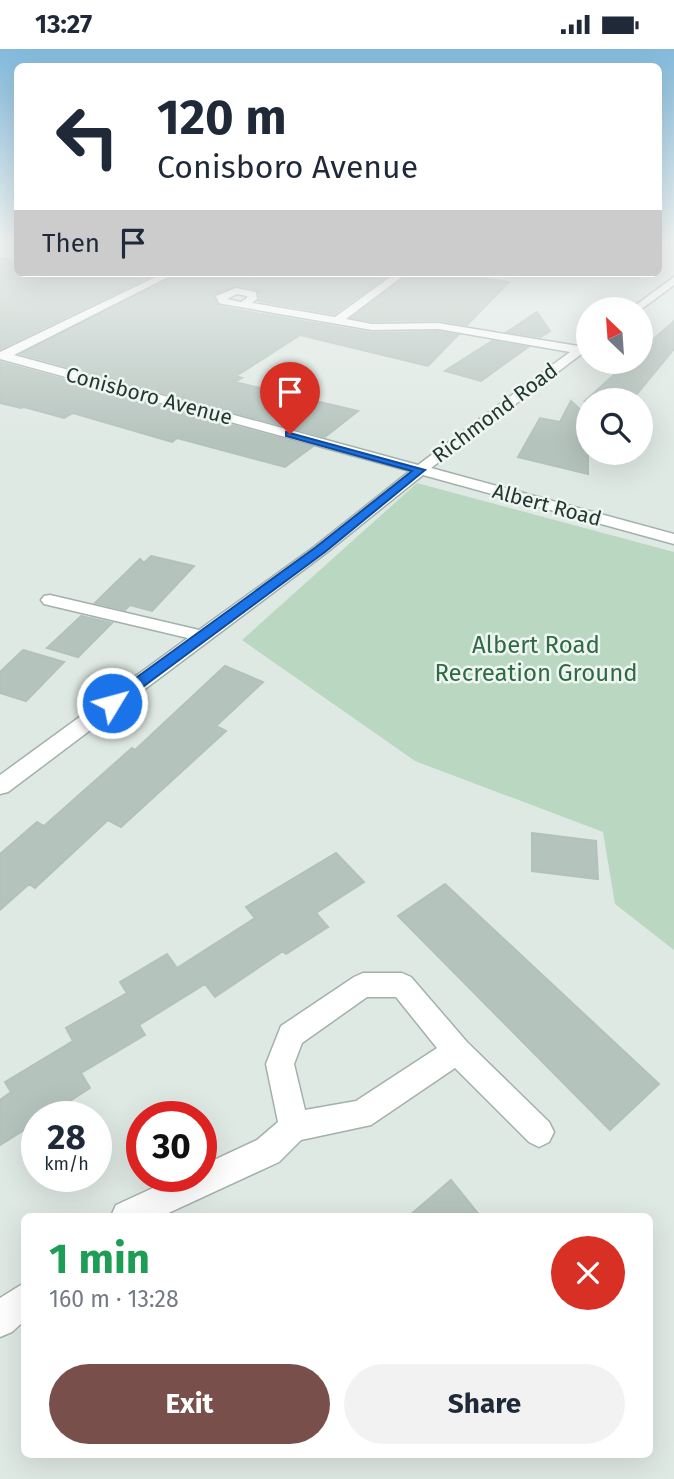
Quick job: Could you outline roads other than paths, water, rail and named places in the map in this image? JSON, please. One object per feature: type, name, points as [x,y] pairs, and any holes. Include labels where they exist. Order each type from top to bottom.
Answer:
[{"type":"street","points":[[1,355],[102,309]]},
{"type":"street","points":[[265,309],[372,327],[438,326],[576,346]]},
{"type":"street","points":[[337,321],[354,309]]},
{"type":"street","name":"Richmond Road","points":[[0,786],[320,550],[420,470],[576,353]]},
{"type":"street","name":"Conisboro Avenue","points":[[1,355],[420,470]]},
{"type":"street","name":"Albert Road","points":[[420,470],[674,539]]},
{"type":"street","points":[[50,600],[201,636]]},
{"type":"street","points":[[294,1127],[280,1064],[291,1035],[363,985],[402,985],[457,1051],[538,1132]]},
{"type":"street","points":[[134,1213],[268,1151],[294,1127],[360,1115],[457,1051]]},
{"type":"street","points":[[0,1320],[21,1302]]},
{"type":"park label","name":"Albert Road Recreation Ground","points":[[536,659]]}]
